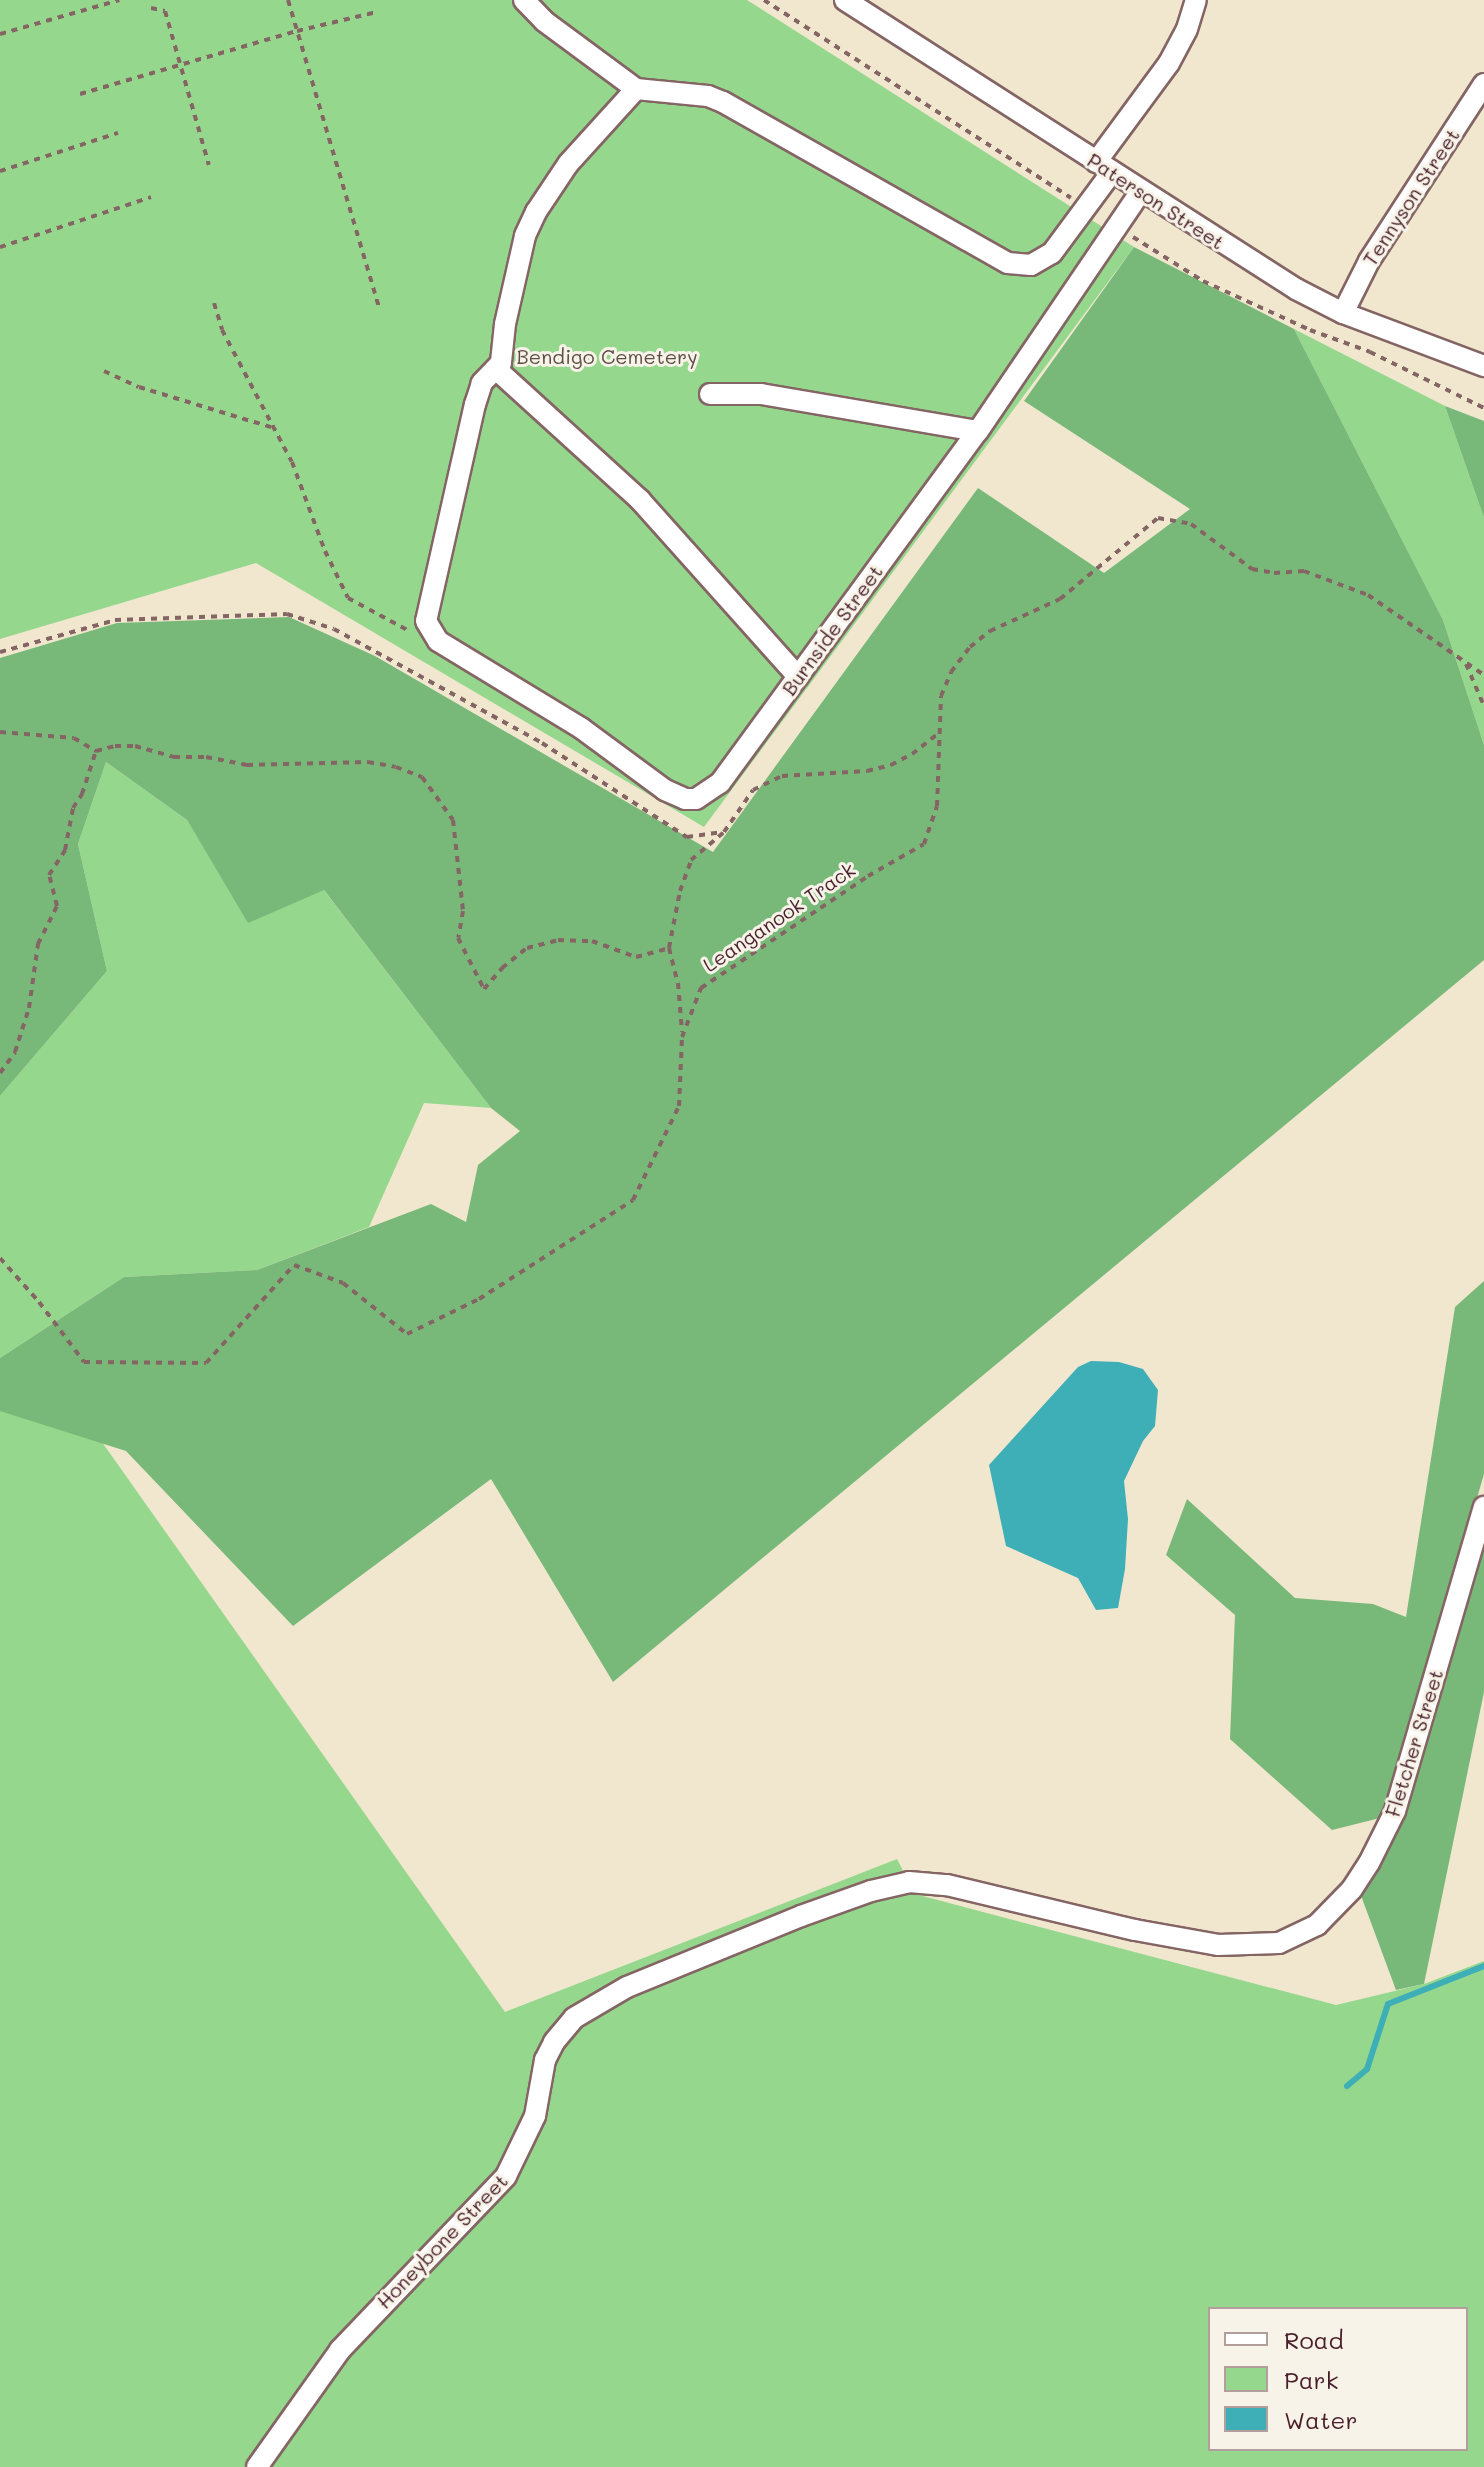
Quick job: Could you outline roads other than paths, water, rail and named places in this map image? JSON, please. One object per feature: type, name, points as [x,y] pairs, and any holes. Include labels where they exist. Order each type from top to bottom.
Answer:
[{"type":"street","points":[[524,0],[544,21],[636,89],[708,96],[723,102],[993,256],[1022,267],[1052,253],[1174,55],[1196,0]]},
{"type":"street","name":"Paterson Street","points":[[845,0],[1296,289],[1343,313],[1484,366]]},
{"type":"street","name":"Tennyson Street","points":[[1343,313],[1369,261],[1484,84]]},
{"type":"street","points":[[636,89],[568,164],[536,212],[525,236],[505,324],[501,363],[496,369],[640,500],[798,677]]},
{"type":"street","name":"Burnside Street","points":[[496,369],[482,383],[475,404],[428,606],[429,632],[438,641],[581,728],[665,790],[685,799],[696,799],[720,783],[798,677],[978,431],[1141,191]]},
{"type":"street","points":[[710,394],[761,394],[978,431]]},
{"type":"street","name":"Fletcher Street","points":[[909,1882],[947,1885],[1135,1930],[1218,1945],[1279,1943],[1317,1925],[1352,1889],[1395,1811],[1484,1507]]},
{"type":"street","name":"Honeybone Street","points":[[257,2467],[340,2350],[506,2176],[535,2116],[545,2060],[554,2042],[574,2018],[627,1987],[801,1916],[871,1891],[909,1882]]},
{"type":"water","points":[[1091,1361],[1119,1362],[1143,1369],[1158,1390],[1155,1426],[1143,1441],[1124,1481],[1128,1519],[1125,1569],[1118,1608],[1096,1610],[1078,1578],[1006,1546],[989,1465],[1078,1367]]},
{"type":"waterway","points":[[1347,2086],[1367,2069],[1388,2004],[1484,1966]]},
{"type":"park label","name":"Bendigo Cemetery","points":[[607,356]]}]
